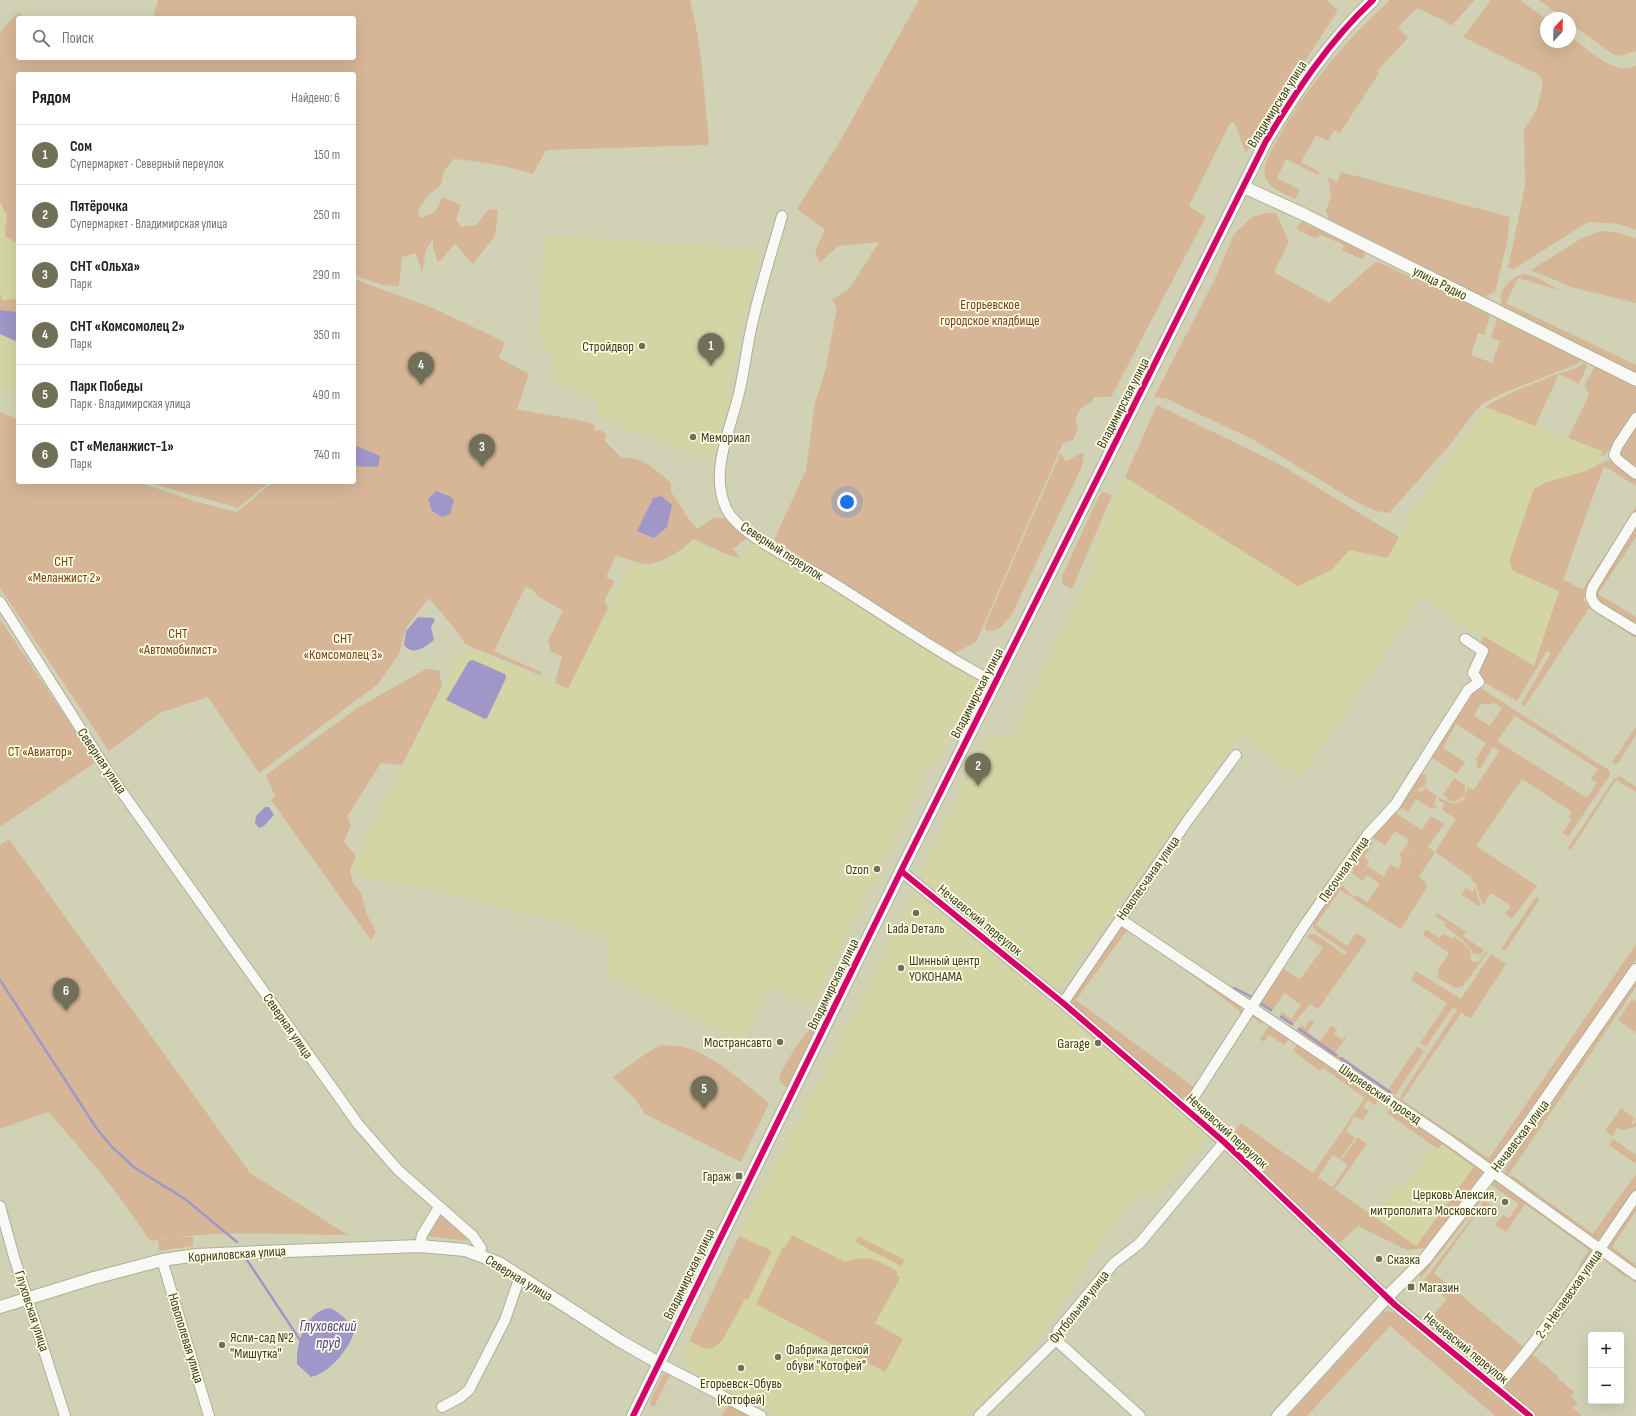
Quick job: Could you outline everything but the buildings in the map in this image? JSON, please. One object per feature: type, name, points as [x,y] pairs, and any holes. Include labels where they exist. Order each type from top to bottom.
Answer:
[{"type":"street","name":"Владимирская улица","points":[[633,1416],[901,871],[1266,141],[1302,84],[1326,50],[1373,0]]},
{"type":"street","name":"улица Радио","points":[[1244,187],[1305,215],[1636,380]]},
{"type":"street","name":"Северный переулок","points":[[782,216],[759,295],[739,392],[720,467],[720,485],[726,510],[733,519],[759,539],[825,578],[967,668],[996,683]]},
{"type":"street","points":[[1636,418],[1618,445],[1614,454],[1618,460],[1636,474]]},
{"type":"street","points":[[1636,518],[1592,589],[1591,599],[1598,607],[1636,630]]},
{"type":"street","name":"Северная улица","points":[[0,602],[112,778],[358,1124],[398,1170],[423,1190],[439,1207],[473,1236],[481,1248],[480,1255],[520,1276],[620,1342],[659,1363]]},
{"type":"street","name":"Песочная улица","points":[[1186,1109],[1253,1008],[1304,926],[1368,834],[1395,805],[1468,690],[1479,682],[1473,672],[1483,651],[1465,639]]},
{"type":"street","name":"Новопесчаная улица","points":[[1063,1003],[1188,820],[1236,755]]},
{"type":"street","name":"Нечаевский переулок","points":[[901,871],[1063,1003],[1186,1109],[1224,1142],[1386,1298],[1530,1416]]},
{"type":"street","name":"Ширяевский проезд","points":[[1120,919],[1437,1132],[1636,1275]]},
{"type":"street","name":"Нечаевская улица","points":[[1278,1416],[1386,1298],[1425,1259],[1493,1172],[1564,1075],[1636,970]]},
{"type":"street","name":"Футбольная улица","points":[[979,1416],[1056,1340],[1058,1330],[1114,1262],[1139,1244],[1224,1142]]},
{"type":"street","name":"2-я Нечаевская улица","points":[[1496,1388],[1527,1354],[1636,1196]]},
{"type":"street","name":"Глуховская улица","points":[[0,1206],[65,1416]]},
{"type":"street","points":[[420,1246],[422,1235],[439,1207]]},
{"type":"street","name":"Корниловская улица","points":[[0,1307],[94,1278],[162,1260],[197,1255],[420,1246],[457,1248],[480,1255]]},
{"type":"street","name":"Новополевая улица","points":[[162,1260],[209,1416]]},
{"type":"street","points":[[442,1407],[459,1398],[469,1390],[505,1320],[520,1276]]},
{"type":"street","points":[[1056,1340],[1140,1416]]},
{"type":"street","points":[[659,1363],[761,1416]]},
{"type":"shaded area","points":[[0,193],[16,197],[16,392],[0,387]]},
{"type":"shaded area","name":"Стройдвор","points":[[545,236],[759,249],[758,266],[756,266],[726,397],[732,403],[715,461],[597,418],[598,401],[548,378],[553,357],[539,334]]},
{"type":"shaded area","points":[[1485,407],[1602,451],[1601,464],[1604,466],[1533,667],[1419,597],[1369,680],[1300,777],[1240,735],[1057,991],[919,875],[990,732],[1009,742],[1094,564],[1088,560],[1125,477],[1298,586],[1332,570],[1349,550],[1387,558],[1415,510]]},
{"type":"shaded area","points":[[753,540],[979,679],[937,768],[931,765],[811,1007],[770,986],[743,1043],[608,975],[609,936],[433,889],[358,876],[352,869],[458,656],[470,649],[568,690],[630,564],[653,569],[679,555],[694,541],[737,561]]},
{"type":"shaded area","points":[[914,893],[1016,974],[1204,1132],[1205,1140],[1154,1198],[1144,1189],[1100,1244],[1039,1339],[1012,1372],[967,1416],[778,1416],[688,1368],[693,1358],[683,1353],[739,1236]]},
{"type":"shaded area","points":[[1442,1143],[1474,1167],[1416,1247],[1375,1217],[1400,1183],[1405,1186],[1434,1146],[1438,1148]]},
{"type":"green space","points":[[158,0],[690,0],[700,52],[709,141],[707,145],[546,150],[533,174],[494,164],[453,159],[444,172],[441,185],[428,195],[418,211],[420,218],[435,212],[443,197],[461,205],[456,220],[462,227],[476,225],[489,209],[498,210],[495,236],[473,264],[455,244],[438,263],[433,247],[433,238],[426,250],[422,273],[416,253],[402,257],[399,286],[382,285],[356,276],[356,72],[16,72],[16,243],[5,236],[7,216],[0,202],[0,32],[18,12],[23,16],[16,16],[16,60],[356,60],[356,16],[154,16]]},
{"type":"green space","name":"Егорьевское городское кладбище","points":[[919,0],[1326,0],[1338,10],[1246,153],[1234,122],[1230,123],[1189,206],[1206,217],[1111,397],[1094,397],[1092,402],[1081,408],[1075,419],[1078,428],[1073,440],[1063,443],[976,642],[955,653],[774,540],[806,470],[815,403],[825,371],[837,308],[832,300],[849,289],[879,242],[838,246],[820,263],[815,251],[825,230],[797,209],[840,141]]},
{"type":"green space","points":[[1390,0],[1475,0],[1451,26],[1445,21],[1417,8],[1398,27],[1408,38],[1377,71],[1379,73],[1340,133],[1334,130],[1328,141],[1316,135],[1301,162],[1320,172],[1318,175],[1286,159],[1277,178],[1300,190],[1295,199],[1277,190],[1267,180],[1264,172],[1270,154],[1288,122],[1313,84],[1327,66],[1357,32]]},
{"type":"green space","points":[[1491,0],[1520,0],[1540,15],[1540,48],[1576,48],[1576,41],[1593,54],[1611,65],[1620,68],[1628,68],[1636,65],[1636,230],[1619,224],[1588,222],[1514,269],[1508,268],[1525,186],[1524,130],[1537,109],[1543,83],[1539,75],[1463,37]]},
{"type":"green space","points":[[1539,0],[1636,0],[1636,51],[1620,56],[1614,55],[1576,27],[1576,12],[1556,12]]},
{"type":"green space","points":[[1341,172],[1510,217],[1507,243],[1495,292],[1482,296],[1329,219],[1326,211],[1331,195],[1328,177],[1337,182]]},
{"type":"green space","points":[[1267,213],[1276,213],[1289,242],[1274,272],[1329,303],[1374,263],[1379,262],[1412,278],[1424,280],[1490,316],[1484,335],[1478,333],[1471,355],[1492,363],[1500,341],[1491,338],[1497,319],[1578,356],[1580,360],[1577,364],[1506,392],[1482,404],[1449,446],[1389,513],[1376,511],[1360,504],[1252,439],[1167,399],[1154,397],[1214,281],[1234,234],[1252,217]]},
{"type":"green space","points":[[1302,222],[1365,252],[1365,257],[1361,259],[1342,250],[1344,245],[1321,235],[1315,238],[1298,230],[1297,226]]},
{"type":"green space","points":[[1600,231],[1614,232],[1636,238],[1636,303],[1571,287],[1531,270],[1582,238]]},
{"type":"green space","points":[[1525,274],[1538,278],[1561,291],[1518,278],[1506,303],[1636,365],[1636,374],[1502,305],[1501,295],[1506,285],[1515,277]]},
{"type":"green space","points":[[356,280],[433,308],[505,342],[499,358],[529,374],[517,409],[594,424],[595,431],[600,430],[607,434],[604,440],[622,458],[636,459],[648,465],[671,483],[671,492],[689,520],[697,529],[715,517],[728,519],[748,537],[733,549],[741,558],[731,556],[693,539],[685,547],[672,555],[652,564],[639,563],[616,555],[606,577],[615,581],[604,601],[608,608],[568,689],[555,683],[562,656],[551,652],[548,641],[563,611],[539,597],[532,589],[525,587],[494,651],[541,672],[542,676],[465,644],[459,634],[429,598],[406,628],[399,654],[378,684],[259,773],[208,697],[160,713],[109,751],[0,588],[0,412],[16,419],[16,484],[144,484],[194,501],[237,512],[271,484],[356,484]]},
{"type":"green space","points":[[0,293],[3,301],[16,298],[16,312],[0,310]]},
{"type":"green space","points":[[1583,363],[1587,366],[1579,384],[1559,374],[1535,426],[1485,407],[1511,393],[1557,374],[1574,369]]},
{"type":"green space","points":[[1595,366],[1636,386],[1636,410],[1606,454],[1601,456],[1602,451],[1568,438],[1589,395],[1586,387],[1584,386]]},
{"type":"green space","points":[[1157,405],[1279,464],[1399,537],[1387,558],[1349,550],[1332,570],[1298,586],[1125,477]]},
{"type":"green space","points":[[1636,425],[1636,471],[1619,452]]},
{"type":"green space","points":[[1080,453],[1084,454],[1082,466],[1012,614],[998,629],[990,631],[986,630],[985,625],[1060,454],[1063,456],[1065,461],[1067,461]]},
{"type":"green space","points":[[1606,461],[1613,461],[1636,478],[1636,486],[1604,466],[1563,580],[1583,589],[1636,507],[1636,513],[1596,574],[1583,600],[1636,633],[1636,638],[1589,608],[1525,706],[1612,762],[1636,727],[1636,735],[1618,763],[1615,764],[1521,704],[1551,653],[1547,651],[1517,701],[1482,681],[1478,674],[1478,646],[1484,636],[1534,666],[1559,591],[1513,571],[1510,563],[1510,558],[1534,489],[1545,483],[1585,471]]},
{"type":"green space","points":[[154,484],[267,484],[238,508]]},
{"type":"green space","points":[[1103,492],[1112,495],[1072,589],[1063,585],[1062,576],[1099,496]]},
{"type":"green space","points":[[1636,522],[1636,537],[1598,594],[1636,617],[1636,627],[1596,601],[1595,592]]},
{"type":"green space","name":"СТ «Авиатор»","points":[[0,619],[96,762],[0,827]]},
{"type":"green space","points":[[426,669],[439,670],[442,686],[402,765],[381,763],[347,817],[351,825],[344,842],[356,856],[350,870],[353,883],[361,893],[367,915],[376,932],[371,940],[271,800],[275,796],[266,775],[357,708]]},
{"type":"green space","points":[[1479,687],[1610,771],[1610,775],[1568,837],[1562,833],[1572,819],[1569,817],[1572,812],[1522,779],[1476,846],[1537,886],[1512,919],[1505,914],[1511,906],[1491,893],[1483,905],[1476,886],[1477,884],[1471,880],[1472,878],[1435,852],[1456,819],[1442,810],[1445,804],[1438,800],[1439,798],[1453,804],[1463,801],[1468,787],[1474,790],[1499,751],[1493,747],[1480,769],[1477,767],[1477,762],[1475,760],[1486,743],[1456,724],[1443,748],[1465,762],[1457,774],[1429,756],[1472,689]],"holes":[[[1493,702],[1502,708],[1490,726],[1474,716],[1481,703],[1484,705],[1486,703],[1491,705]],[[1515,716],[1598,769],[1591,779],[1597,783],[1587,798],[1497,741]]]},
{"type":"green space","points":[[1420,773],[1425,775],[1427,781],[1424,786],[1418,788],[1418,791],[1422,792],[1426,787],[1437,796],[1434,804],[1437,807],[1435,809],[1433,807],[1432,809],[1416,799],[1408,812],[1402,808],[1401,810],[1397,807]]},
{"type":"green space","points":[[1620,776],[1636,787],[1636,792],[1616,780],[1571,850],[1568,848],[1614,779]]},
{"type":"green space","points":[[1454,778],[1465,785],[1465,794],[1462,798],[1454,802],[1447,800],[1448,798],[1443,795]]},
{"type":"green space","points":[[1394,812],[1422,830],[1431,816],[1444,824],[1428,847],[1435,852],[1419,877],[1426,883],[1427,887],[1401,929],[1340,890],[1316,925],[1347,946],[1356,933],[1367,940],[1318,1009],[1310,1004],[1292,1025],[1281,1018],[1280,1015],[1282,1012],[1291,1019],[1301,1005],[1285,993],[1271,1012],[1259,1004],[1282,968],[1300,979],[1323,948],[1307,937],[1310,934],[1315,934],[1345,955],[1347,952],[1316,931],[1313,924],[1336,888],[1343,886],[1354,897],[1356,895],[1367,902],[1380,884],[1367,875],[1363,881],[1352,873],[1354,871],[1352,869],[1352,863],[1368,840],[1373,843],[1364,857],[1369,861],[1366,865],[1384,877],[1390,864],[1398,869],[1402,863],[1400,862],[1402,857],[1399,855],[1405,847],[1421,856],[1405,846],[1409,840],[1395,831],[1385,846],[1371,836]]},
{"type":"green space","points":[[9,839],[250,1173],[348,1235],[224,1234],[174,1237],[150,1241],[102,1174],[48,1112],[0,1129],[0,845]]},
{"type":"green space","points":[[1466,888],[1472,892],[1475,888],[1481,905],[1477,905],[1461,894]]},
{"type":"green space","points":[[1536,897],[1540,899],[1505,951],[1501,949]]},
{"type":"green space","points":[[1437,913],[1466,932],[1463,936],[1484,950],[1480,956],[1477,953],[1473,954],[1472,950],[1465,943],[1444,926],[1446,923],[1435,916]]},
{"type":"green space","points":[[1121,925],[1128,929],[1076,1000],[1194,1087],[1241,1016],[1239,1010],[1172,960],[1240,1005],[1243,1014],[1189,1099],[1178,1096],[1104,1033],[1070,1001]]},
{"type":"green space","points":[[1426,929],[1439,938],[1443,934],[1452,939],[1454,936],[1470,949],[1471,959],[1473,962],[1479,962],[1486,951],[1488,952],[1463,986],[1455,988],[1438,978],[1438,970],[1449,953],[1423,935]]},
{"type":"green space","points":[[1636,944],[1636,959],[1604,1009],[1490,1165],[1400,1101],[1401,1095],[1457,1010],[1453,1007],[1426,1047],[1420,1043],[1447,1003],[1411,980],[1416,971],[1461,999],[1491,954],[1506,964],[1471,1018],[1461,1013],[1402,1100],[1489,1158]]},
{"type":"green space","points":[[1636,983],[1636,987],[1507,1177],[1504,1175],[1506,1168],[1633,984]]},
{"type":"green space","points":[[1632,999],[1636,1001],[1636,1033],[1618,1020]]},
{"type":"green space","points":[[1254,1015],[1280,1029],[1278,1032],[1289,1039],[1284,1045],[1269,1035],[1264,1042],[1260,1039],[1269,1026],[1263,1021],[1261,1024],[1252,1017],[1201,1095],[1252,1016]]},
{"type":"green space","points":[[1310,1020],[1314,1022],[1307,1032],[1320,1041],[1331,1026],[1337,1029],[1334,1034],[1342,1040],[1346,1035],[1347,1036],[1335,1053],[1388,1090],[1417,1047],[1424,1051],[1396,1094],[1389,1094],[1296,1031],[1301,1025],[1305,1028]]},
{"type":"green space","points":[[810,1029],[814,1031],[814,1034],[789,1086],[786,1087],[780,1081],[779,1076],[796,1046]]},
{"type":"green space","points":[[1299,1041],[1381,1097],[1375,1105],[1368,1100],[1363,1107],[1369,1111],[1363,1120],[1353,1116],[1352,1122],[1346,1131],[1355,1138],[1340,1159],[1333,1155],[1318,1177],[1332,1187],[1348,1165],[1341,1160],[1358,1137],[1367,1144],[1335,1189],[1416,1246],[1474,1167],[1442,1144],[1438,1149],[1387,1113],[1393,1105],[1484,1172],[1425,1248],[1407,1250],[1358,1226],[1340,1243],[1230,1142],[1230,1138],[1241,1123],[1313,1173],[1365,1098],[1323,1068],[1320,1071],[1293,1051]]},
{"type":"green space","points":[[660,1045],[679,1046],[703,1054],[727,1069],[769,1103],[741,1162],[645,1114],[635,1099],[613,1077]]},
{"type":"green space","points":[[1197,1104],[1206,1108],[1213,1115],[1216,1120],[1214,1124],[1210,1124],[1196,1108]]},
{"type":"green space","points":[[1621,1108],[1636,1119],[1636,1121],[1636,1127],[1622,1130],[1617,1127],[1613,1137],[1605,1131]],"holes":[[[1634,1119],[1636,1121],[1633,1125],[1631,1123]]]},
{"type":"green space","points":[[1613,1139],[1636,1155],[1636,1164],[1609,1145]]},
{"type":"green space","points":[[1636,1174],[1636,1190],[1604,1236],[1600,1239],[1593,1239],[1509,1179],[1512,1175],[1593,1234]]},
{"type":"green space","points":[[1495,1178],[1595,1251],[1565,1299],[1533,1341],[1505,1372],[1496,1378],[1489,1375],[1426,1323],[1447,1299],[1424,1280],[1484,1201],[1492,1206],[1492,1209],[1485,1218],[1477,1213],[1434,1273],[1525,1348],[1582,1268],[1579,1265],[1589,1250],[1525,1204],[1506,1232],[1495,1225],[1503,1215],[1509,1218],[1519,1204],[1490,1184]]},
{"type":"green space","points":[[1481,1198],[1482,1199],[1421,1278],[1419,1276],[1423,1268],[1461,1220],[1463,1222]]},
{"type":"green space","points":[[1636,1202],[1636,1211],[1612,1247],[1636,1265],[1636,1271],[1605,1248]]},
{"type":"green space","points":[[445,1216],[468,1240],[465,1241],[427,1236],[438,1217]]},
{"type":"green space","points":[[792,1235],[845,1262],[860,1258],[867,1258],[878,1261],[898,1272],[896,1275],[900,1278],[875,1323],[903,1339],[885,1372],[756,1304],[783,1247],[785,1248]]},
{"type":"green space","points":[[739,1236],[772,1251],[748,1300],[745,1299],[722,1341],[712,1349],[704,1348],[689,1341]]},
{"type":"green space","points":[[858,1236],[905,1260],[901,1266],[855,1242]]},
{"type":"green space","points":[[178,1237],[193,1237],[193,1246],[157,1251],[159,1247],[158,1240]]},
{"type":"green space","points":[[1599,1256],[1604,1256],[1636,1280],[1636,1283],[1626,1276],[1625,1277],[1602,1258],[1568,1306],[1569,1308],[1533,1355],[1559,1377],[1558,1379],[1575,1392],[1571,1397],[1578,1403],[1573,1408],[1583,1416],[1537,1416],[1508,1392],[1505,1385]]},
{"type":"green space","points":[[1389,1311],[1395,1313],[1520,1416],[1495,1416],[1390,1326],[1307,1416],[1288,1416],[1383,1312]]},
{"type":"green space","points":[[671,1373],[654,1407],[651,1405],[650,1401],[663,1375]]},
{"type":"green space","points":[[729,1403],[753,1416],[722,1416]]},
{"type":"water","points":[[0,310],[16,312],[16,341],[0,334]]},
{"type":"water","points":[[356,446],[380,456],[378,467],[356,466]]},
{"type":"water","points":[[436,491],[449,496],[454,500],[450,514],[442,517],[432,511],[428,499]]},
{"type":"water","points":[[661,496],[672,505],[667,527],[654,538],[637,531],[653,498]]},
{"type":"water","points":[[418,617],[433,618],[435,620],[431,627],[434,640],[415,651],[408,649],[404,645],[406,631]]},
{"type":"water","points":[[473,660],[505,674],[506,678],[487,718],[485,719],[446,700],[469,661]]},
{"type":"water","points":[[265,807],[269,807],[274,815],[264,826],[259,828],[255,823],[256,816]]},
{"type":"water","name":"Глуховский пруд","points":[[330,1308],[338,1312],[350,1324],[354,1332],[348,1346],[337,1360],[325,1371],[311,1377],[297,1364],[300,1338],[308,1322],[314,1315],[321,1310]]},
{"type":"waterway","points":[[0,980],[97,1129],[112,1147],[135,1168],[185,1199],[237,1242]]},
{"type":"waterway","points":[[1234,988],[1252,997]]},
{"type":"waterway","points":[[1260,1003],[1271,1010]]},
{"type":"waterway","points":[[1281,1017],[1292,1024]]},
{"type":"waterway","points":[[1299,1029],[1336,1055]]},
{"type":"waterway","points":[[1341,1058],[1390,1092]]},
{"type":"waterway","points":[[247,1260],[300,1340]]},
{"type":"cycle path","points":[[633,1416],[901,871],[1266,141],[1302,85],[1328,49],[1373,0]]},
{"type":"cycle path","points":[[901,871],[1063,1003],[1186,1109],[1224,1142],[1395,1305],[1530,1416]]},
{"type":"place","name":"Стройдвор","points":[[642,346]]},
{"type":"place","name":"Сом","points":[[711,366]]},
{"type":"place","name":"СНТ «Комсомолец 2»","points":[[421,385]]},
{"type":"place","name":"Мемориал","points":[[693,437]]},
{"type":"place","name":"СНТ «Ольха»","points":[[482,467]]},
{"type":"place","name":"Пятёрочка","points":[[978,786]]},
{"type":"place","name":"Ozon","points":[[877,869]]},
{"type":"place","name":"Lada Dеталь","points":[[916,913]]},
{"type":"place","name":"Шинный центр YOKOHAMA","points":[[901,968]]},
{"type":"place","name":"СТ «Меланжист-1»","points":[[66,1011]]},
{"type":"place","name":"Мострансавто","points":[[780,1042]]},
{"type":"place","name":"Garage","points":[[1098,1043]]},
{"type":"place","name":"Парк Победы","points":[[704,1109]]},
{"type":"place","name":"Гараж","points":[[739,1176]]},
{"type":"place","name":"Церковь Алексия, митрополита Московского","points":[[1505,1202]]},
{"type":"place","name":"Сказка","points":[[1379,1259]]},
{"type":"place","name":"Магазин","points":[[1411,1287]]},
{"type":"place","name":"Ясли-сад №2 \"Мишутка\"","points":[[222,1345]]},
{"type":"place","name":"Фабрика детской обуви \"Котофей\"","points":[[778,1357]]},
{"type":"place","name":"Егорьевск-Обувь (Котофей)","points":[[741,1368]]},
{"type":"park label","name":"СНТ «Меланжист 2»","points":[[64,570]]},
{"type":"park label","name":"СНТ «Автомобилист»","points":[[178,642]]},
{"type":"park label","name":"СНТ «Комсомолец 3»","points":[[343,646]]}]
